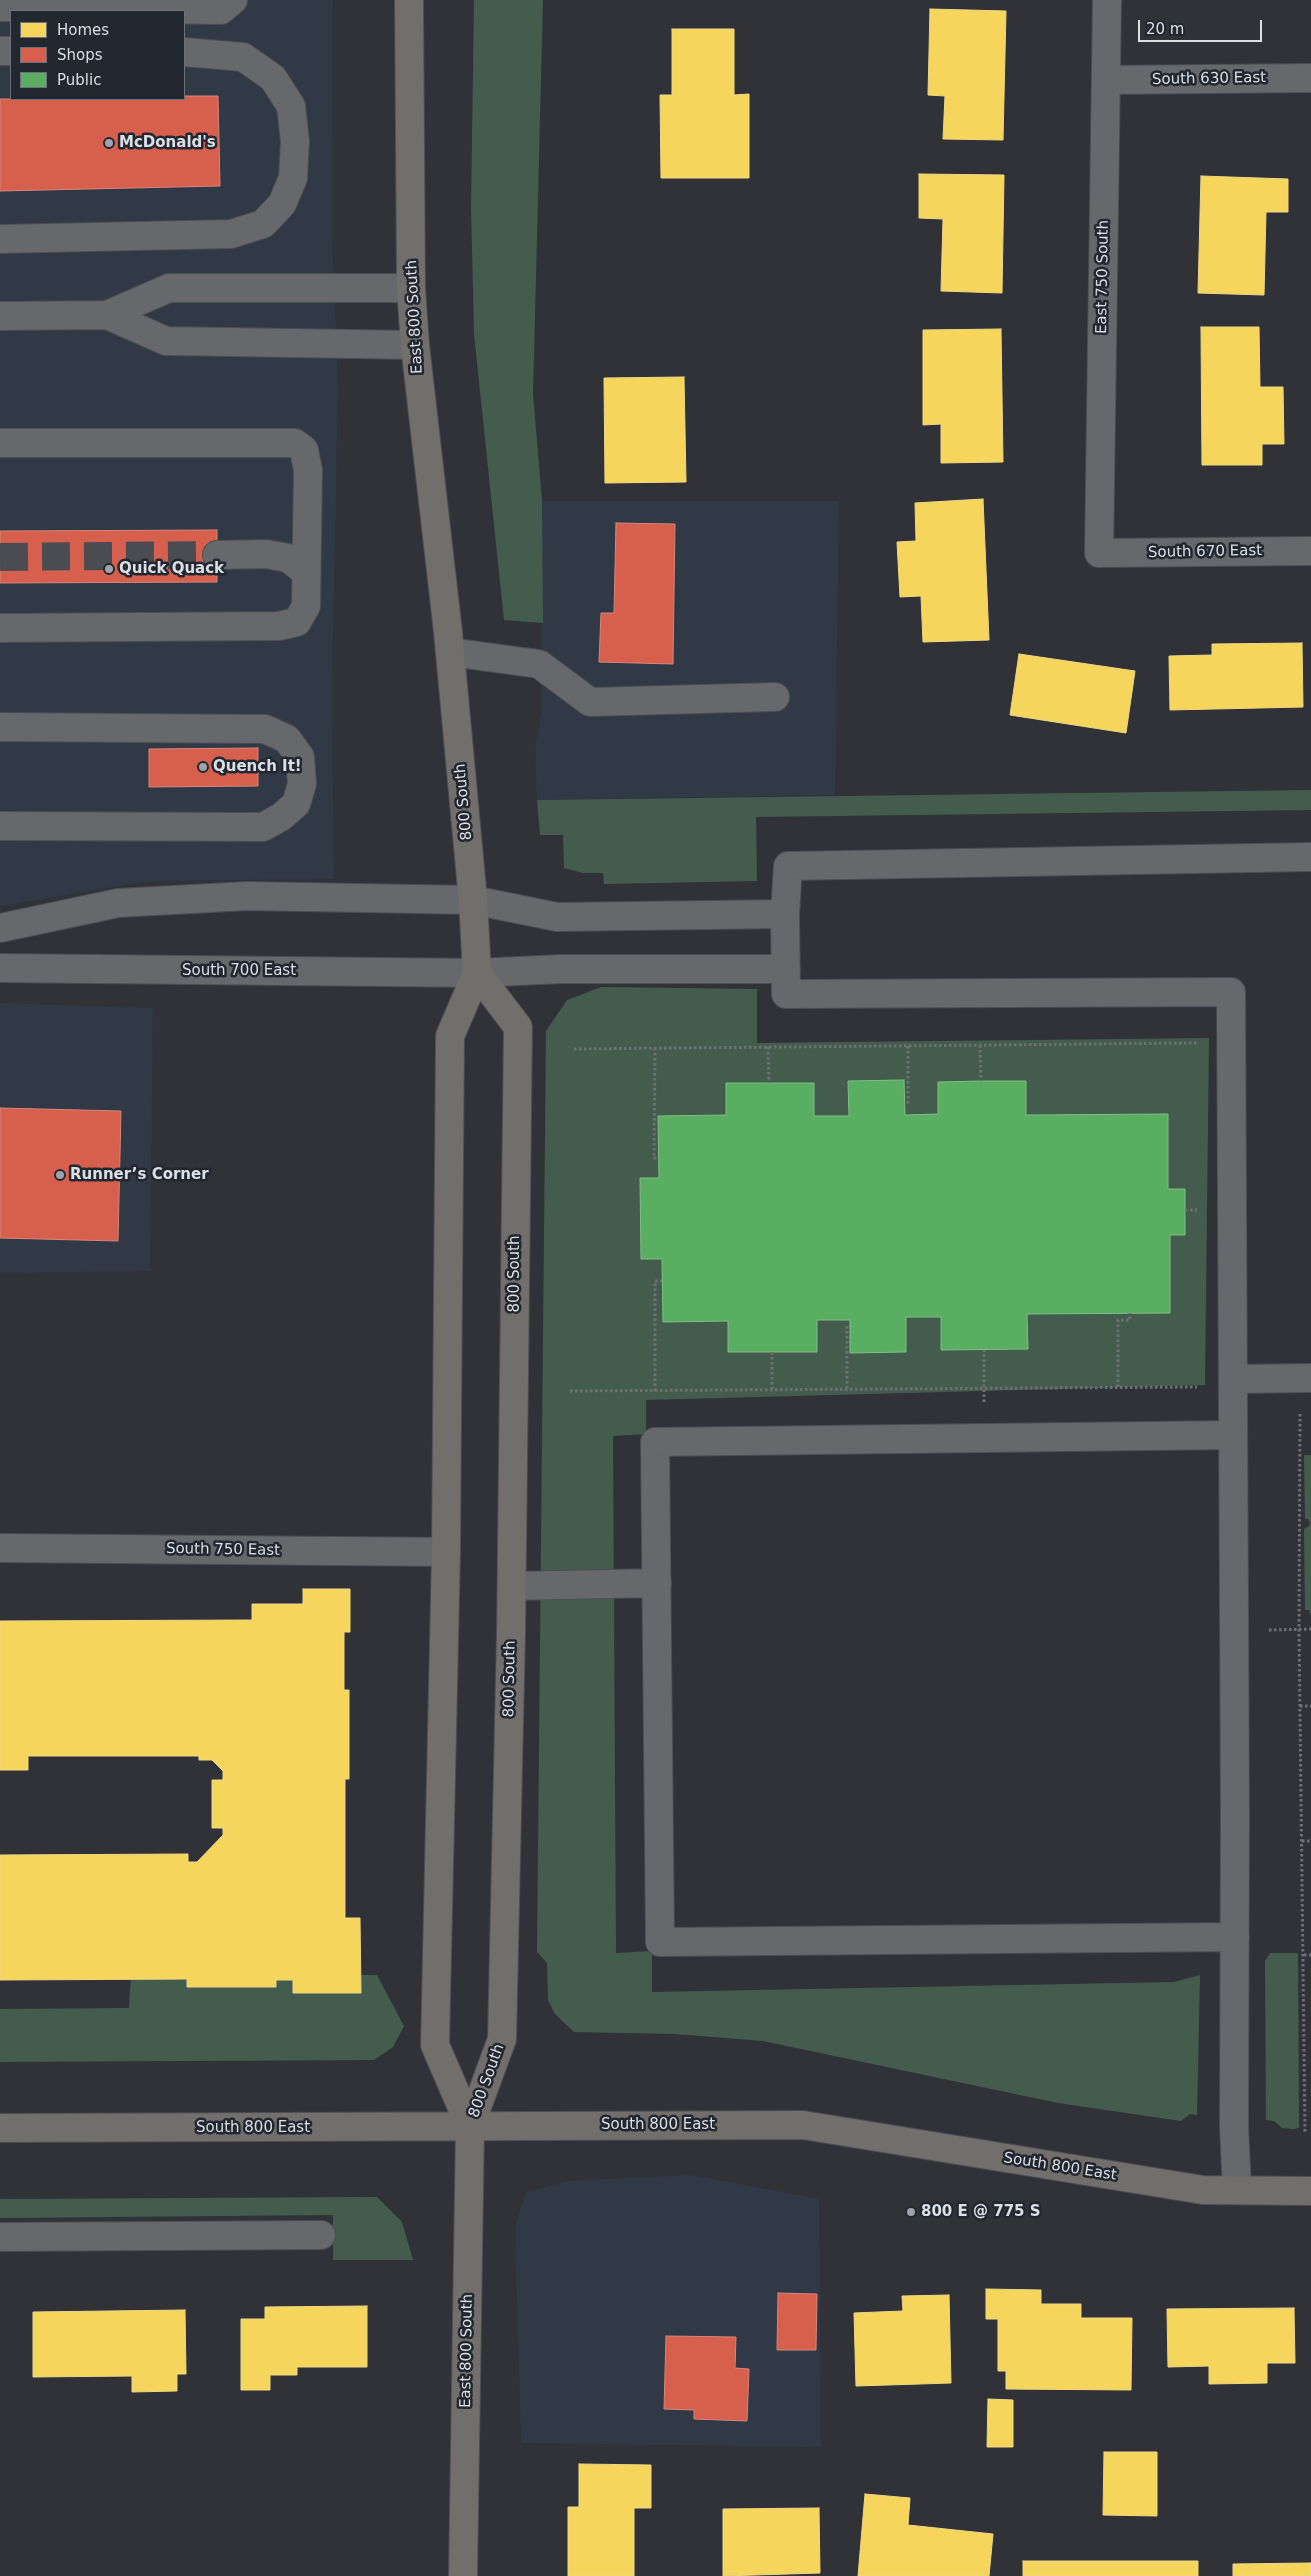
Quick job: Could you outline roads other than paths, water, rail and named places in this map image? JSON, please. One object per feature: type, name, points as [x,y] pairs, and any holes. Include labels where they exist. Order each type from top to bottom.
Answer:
[{"type":"main road","name":"East 800 South","points":[[409,0],[411,288],[415,345],[449,642]]},
{"type":"main road","name":"800 South","points":[[449,642],[473,900],[477,973],[450,1036],[446,1552],[439,1767],[435,2046],[470,2126]]},
{"type":"main road","name":"800 South","points":[[470,2126],[502,2039],[512,1586],[518,1027],[477,973]]},
{"type":"main road","name":"South 800 East","points":[[0,2128],[803,2125],[1203,2190],[1311,2191]]},
{"type":"main road","name":"East 800 South","points":[[463,2576],[470,2126]]},
{"type":"street","points":[[0,7],[221,10],[234,0]]},
{"type":"street","name":"East 750 South","points":[[1099,553],[1107,0]]},
{"type":"street","points":[[0,239],[231,234],[263,224],[282,204],[293,178],[295,141],[291,106],[273,78],[243,57],[185,52]]},
{"type":"street","name":"South 630 East","points":[[1106,80],[1311,78]]},
{"type":"street","points":[[0,316],[107,315],[168,288],[411,288]]},
{"type":"street","points":[[107,315],[166,341],[415,345]]},
{"type":"street","points":[[0,443],[295,443],[304,450],[308,470],[306,606],[297,622],[279,626],[0,628]]},
{"type":"street","name":"South 670 East","points":[[1099,553],[1311,551]]},
{"type":"street","points":[[217,555],[266,554],[288,558],[306,572]]},
{"type":"street","points":[[449,642],[539,664],[590,702],[775,697]]},
{"type":"street","points":[[0,727],[264,729],[287,739],[300,757],[302,784],[296,804],[281,817],[263,827],[0,826]]},
{"type":"street","points":[[1237,2190],[1234,2126],[1236,1937],[1231,992],[786,994],[785,914],[788,866],[1311,857]]},
{"type":"street","points":[[0,928],[118,903],[247,896],[473,900],[557,918],[785,914]]},
{"type":"street","name":"South 700 East","points":[[0,968],[477,973],[561,969],[786,970]]},
{"type":"street","points":[[1233,1378],[1311,1378]]},
{"type":"street","points":[[1233,1435],[655,1442],[660,1942],[1236,1937]]},
{"type":"street","name":"South 750 East","points":[[0,1548],[446,1552]]},
{"type":"street","points":[[512,1586],[657,1583]]},
{"type":"street","points":[[0,2237],[321,2234]]},
{"type":"tunnel","points":[[0,557],[217,555]]},
{"type":"place","name":"McDonald's","points":[[109,143]]},
{"type":"place","name":"Quick Quack","points":[[109,569]]},
{"type":"place","name":"Quench It!","points":[[203,767]]},
{"type":"place","name":"Runner’s Corner","points":[[60,1175]]},
{"type":"place","name":"800 E @ 775 S","points":[[911,2212]]}]
